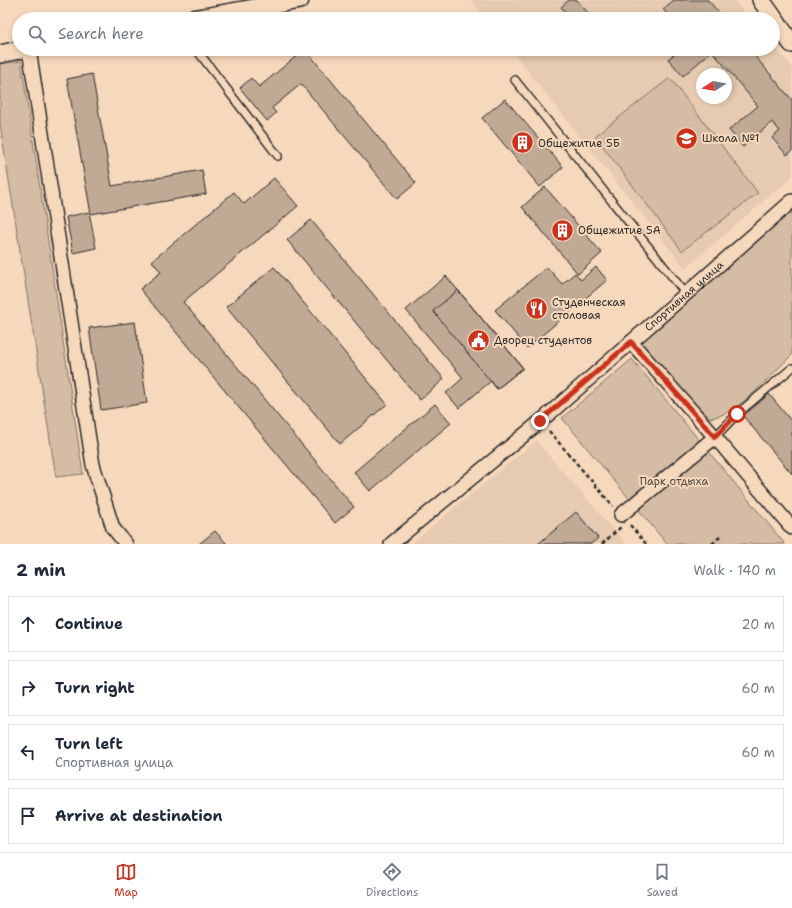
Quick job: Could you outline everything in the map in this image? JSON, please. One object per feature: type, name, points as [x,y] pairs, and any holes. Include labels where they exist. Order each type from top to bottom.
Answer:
[{"type":"street","points":[[232,12],[300,0]]},
{"type":"street","points":[[761,0],[769,12]]},
{"type":"street","points":[[780,27],[792,44]]},
{"type":"street","points":[[0,54],[12,51]]},
{"type":"street","points":[[30,56],[93,465],[113,528],[126,544]]},
{"type":"street","name":"Спортивная улица","points":[[391,544],[540,421],[792,201]]},
{"type":"street","points":[[631,342],[715,437],[792,528]]},
{"type":"street","points":[[624,518],[715,437]]},
{"type":"lane","points":[[201,56],[278,156]]},
{"type":"lane","points":[[515,80],[686,294]]},
{"type":"lane","points":[[715,437],[737,414],[792,368]]},
{"type":"path","points":[[540,421],[646,544]]},
{"type":"path","points":[[602,544],[624,518]]},
{"type":"path","points":[[712,544],[722,535]]},
{"type":"shaded area","points":[[471,0],[733,0],[744,12],[480,12]]},
{"type":"shaded area","name":"Школа №1","points":[[780,53],[792,67],[792,177],[685,268],[516,56],[780,56]]},
{"type":"shaded area","points":[[536,441],[626,544],[411,544]]},
{"type":"green space","points":[[21,61],[83,474],[56,477],[0,124],[0,64]]},
{"type":"green space","points":[[670,78],[758,193],[682,251],[595,136]]},
{"type":"green space","points":[[792,209],[792,355],[743,402],[732,410],[710,418],[631,342]]},
{"type":"green space","name":"Парк отдыха","points":[[632,359],[785,544],[667,544],[562,418]]},
{"type":"building","points":[[569,0],[577,0],[587,12],[566,12],[561,7]]},
{"type":"building","points":[[674,0],[708,0],[718,12],[665,12],[663,9]]},
{"type":"building","points":[[297,56],[311,56],[416,183],[397,199],[301,84],[272,108],[276,113],[267,121],[240,88],[251,78],[259,87]]},
{"type":"building","points":[[672,56],[706,56],[683,76],[668,59]]},
{"type":"building","points":[[716,56],[755,56],[792,100],[792,151],[787,155],[772,138],[780,131],[772,122],[743,147],[729,130],[758,106],[732,75],[732,68],[726,68]]},
{"type":"building","points":[[92,74],[112,186],[202,170],[206,194],[91,214],[67,79]]},
{"type":"building","name":"Общежитие 5Б","points":[[505,99],[563,167],[540,187],[482,118]]},
{"type":"building","points":[[274,178],[298,206],[183,302],[354,507],[335,523],[140,289],[161,272],[152,261],[234,192],[244,204]]},
{"type":"building","name":"Общежитие 5А","points":[[545,187],[602,253],[578,274],[522,207]]},
{"type":"building","points":[[89,212],[96,248],[73,253],[66,217]]},
{"type":"building","points":[[311,220],[444,379],[420,400],[287,240]]},
{"type":"building","points":[[274,267],[387,404],[340,444],[226,307]]},
{"type":"building","points":[[547,267],[562,284],[575,273],[581,280],[596,267],[607,280],[527,348],[495,310]]},
{"type":"building","points":[[446,276],[523,368],[497,389],[491,381],[459,408],[446,393],[463,378],[406,310]]},
{"type":"building","name":"Дворец студентов","points":[[458,290],[523,368],[497,389],[433,311]]},
{"type":"building","points":[[135,322],[147,403],[101,410],[89,328]]},
{"type":"building","points":[[769,394],[792,422],[792,474],[743,416]]},
{"type":"building","points":[[435,404],[451,423],[370,491],[354,472]]},
{"type":"building","points":[[576,512],[598,538],[591,544],[538,544]]},
{"type":"building","points":[[215,531],[227,544],[199,544]]},
{"type":"place","name":"Школа №1","points":[[686,138]]},
{"type":"place","name":"Общежитие 5Б","points":[[522,143]]},
{"type":"place","name":"Общежитие 5А","points":[[562,230]]},
{"type":"place","name":"Студенческая столовая","points":[[536,308]]},
{"type":"place","name":"Дворец студентов","points":[[478,340]]},
{"type":"route","points":[[540,421],[631,342],[715,437],[737,414]]}]
